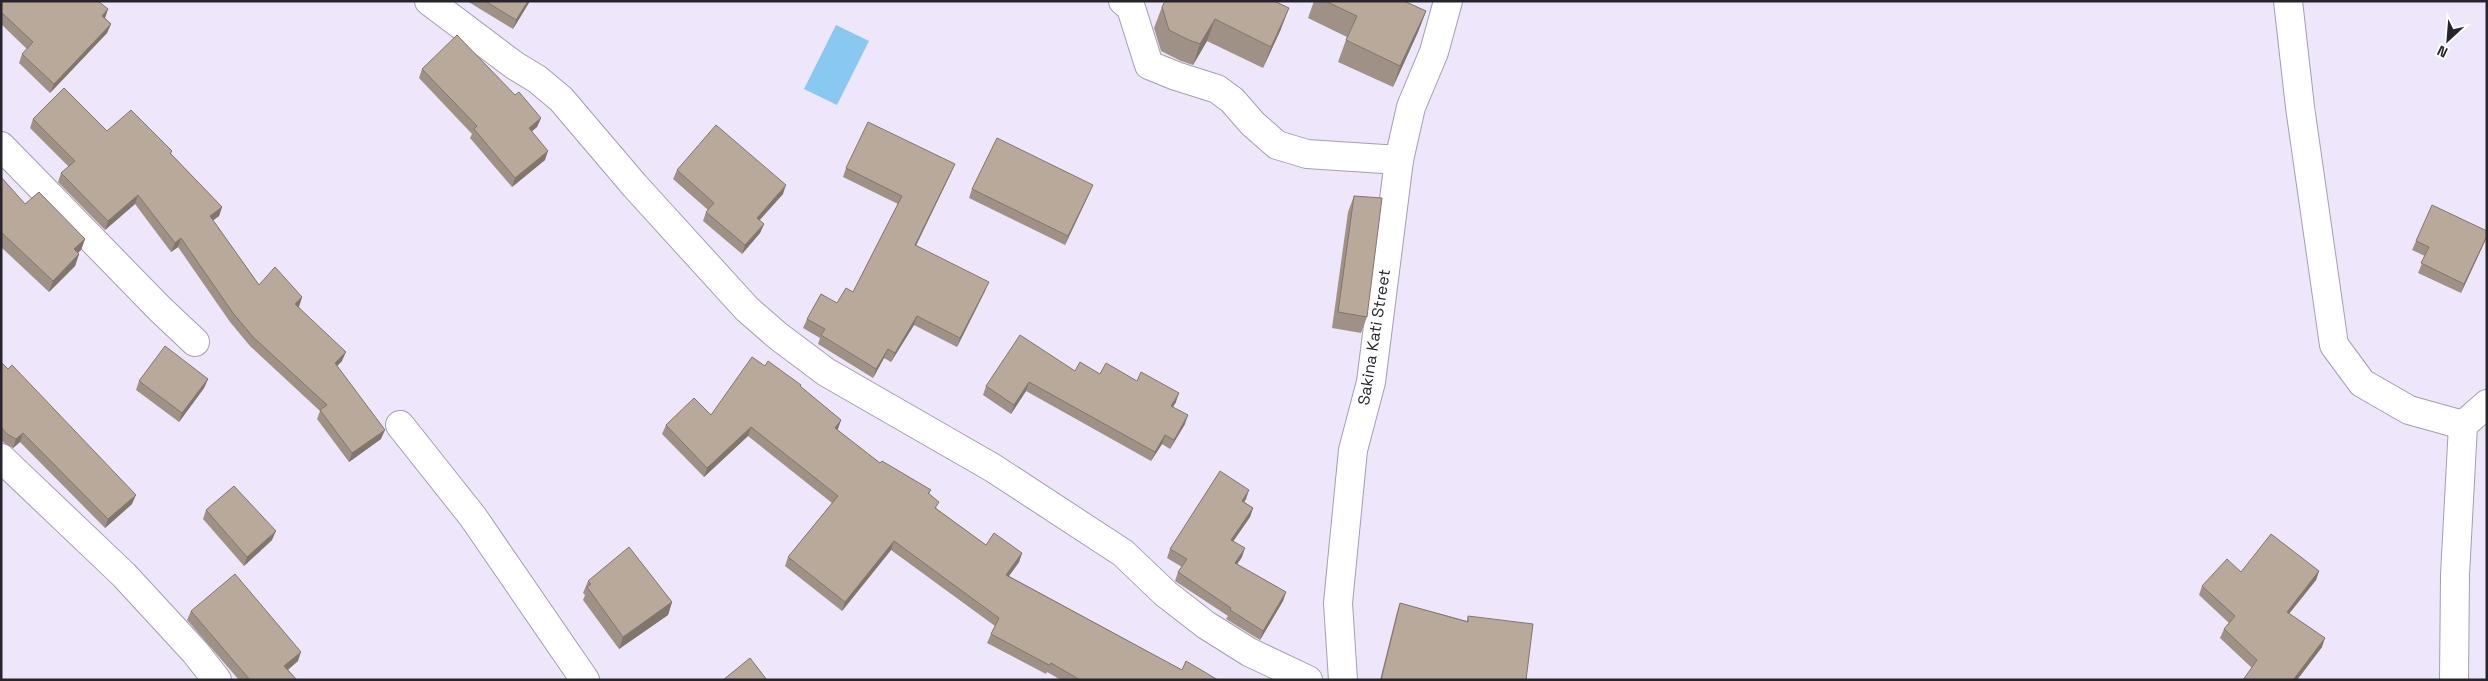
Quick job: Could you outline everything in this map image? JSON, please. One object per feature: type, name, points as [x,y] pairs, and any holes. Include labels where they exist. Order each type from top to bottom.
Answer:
[{"type":"street","points":[[429,1],[514,65],[537,79],[561,99],[635,186],[747,309],[778,336],[826,372],[993,468],[1123,553],[1166,594],[1206,625],[1249,652],[1308,680]]},
{"type":"street","points":[[1124,1],[1131,8],[1150,65],[1176,76],[1217,89],[1232,100],[1253,124],[1277,145],[1307,154],[1398,160]]},
{"type":"street","name":"Sakina Kati Street","points":[[1343,680],[1338,603],[1353,450],[1371,382],[1398,160],[1411,107],[1434,52],[1448,1]]},
{"type":"street","points":[[2288,1],[2300,107],[2317,212],[2325,289],[2334,345],[2362,384],[2409,410],[2463,425]]},
{"type":"street","points":[[1,146],[160,309],[195,342]]},
{"type":"street","points":[[2454,680],[2455,557],[2463,425],[2487,404]]},
{"type":"street","points":[[400,425],[473,517],[585,680]]},
{"type":"street","points":[[1,458],[124,574],[218,680]]},
{"type":"water","points":[[836,25],[869,41],[837,105],[804,89]]},
{"type":"building","points":[[1,1],[98,1],[108,9],[102,16],[111,24],[54,84],[22,54],[33,42],[1,12]]},
{"type":"building","points":[[485,1],[528,1],[516,20]]},
{"type":"building","points":[[1165,1],[1274,1],[1289,8],[1271,47],[1215,19],[1200,44],[1169,30],[1162,7]]},
{"type":"building","points":[[1325,1],[1404,1],[1426,11],[1400,66],[1346,40],[1357,16]]},
{"type":"building","points":[[457,35],[515,95],[519,92],[541,118],[529,128],[548,151],[515,178],[474,129],[477,126],[422,69]]},
{"type":"building","points":[[64,88],[107,131],[131,110],[172,151],[170,153],[222,207],[210,216],[259,285],[275,267],[302,297],[295,304],[346,352],[335,363],[385,430],[352,453],[320,410],[327,405],[253,337],[233,313],[181,238],[175,243],[138,195],[108,221],[61,173],[75,161],[33,119]]},
{"type":"building","points":[[868,122],[955,164],[915,245],[989,282],[960,338],[917,316],[895,353],[888,349],[876,369],[821,335],[825,329],[807,319],[821,294],[837,303],[846,288],[853,292],[902,196],[846,168]]},
{"type":"building","points":[[716,125],[786,185],[757,218],[764,224],[745,245],[706,212],[714,203],[677,170]]},
{"type":"building","points":[[997,138],[1093,185],[1068,236],[972,189]]},
{"type":"building","points":[[1,177],[25,204],[39,192],[85,239],[74,249],[79,254],[53,281],[1,232]]},
{"type":"building","points":[[1354,196],[1382,198],[1367,317],[1338,312]]},
{"type":"building","points":[[2432,205],[2487,231],[2487,236],[2464,284],[2421,263],[2429,247],[2416,241]]},
{"type":"building","points":[[1020,335],[1075,371],[1080,362],[1100,374],[1106,363],[1137,381],[1141,372],[1179,393],[1171,406],[1188,415],[1174,440],[1165,435],[1155,452],[1029,382],[1014,405],[986,386]]},
{"type":"building","points":[[165,346],[208,379],[182,413],[139,381]]},
{"type":"building","points":[[752,357],[765,366],[768,361],[801,385],[841,420],[835,428],[880,463],[882,461],[931,490],[928,493],[939,502],[935,508],[986,545],[994,533],[1022,553],[1006,575],[1182,670],[1186,661],[1218,680],[1080,680],[1051,663],[1049,665],[991,634],[999,618],[894,541],[845,602],[788,557],[838,496],[751,427],[707,468],[666,425],[694,398],[711,415]]},
{"type":"building","points":[[1,362],[8,369],[12,365],[136,495],[108,519],[23,433],[16,439],[7,434],[1,427]]},
{"type":"building","points":[[1220,471],[1249,490],[1242,501],[1253,508],[1231,540],[1245,548],[1235,563],[1286,592],[1263,631],[1230,610],[1231,608],[1178,572],[1187,559],[1170,549]]},
{"type":"building","points":[[234,486],[276,531],[247,557],[206,510]]},
{"type":"building","points":[[2271,534],[2319,571],[2287,612],[2325,638],[2293,680],[2243,680],[2257,660],[2224,629],[2235,616],[2202,586],[2227,559],[2241,572]]},
{"type":"building","points":[[629,547],[672,602],[623,637],[587,587],[591,584],[588,581]]},
{"type":"building","points":[[235,574],[301,652],[284,666],[297,680],[250,680],[191,611]]},
{"type":"building","points":[[1400,603],[1468,622],[1468,616],[1533,624],[1526,680],[1381,680]]},
{"type":"building","points":[[750,658],[767,680],[723,680]]}]
